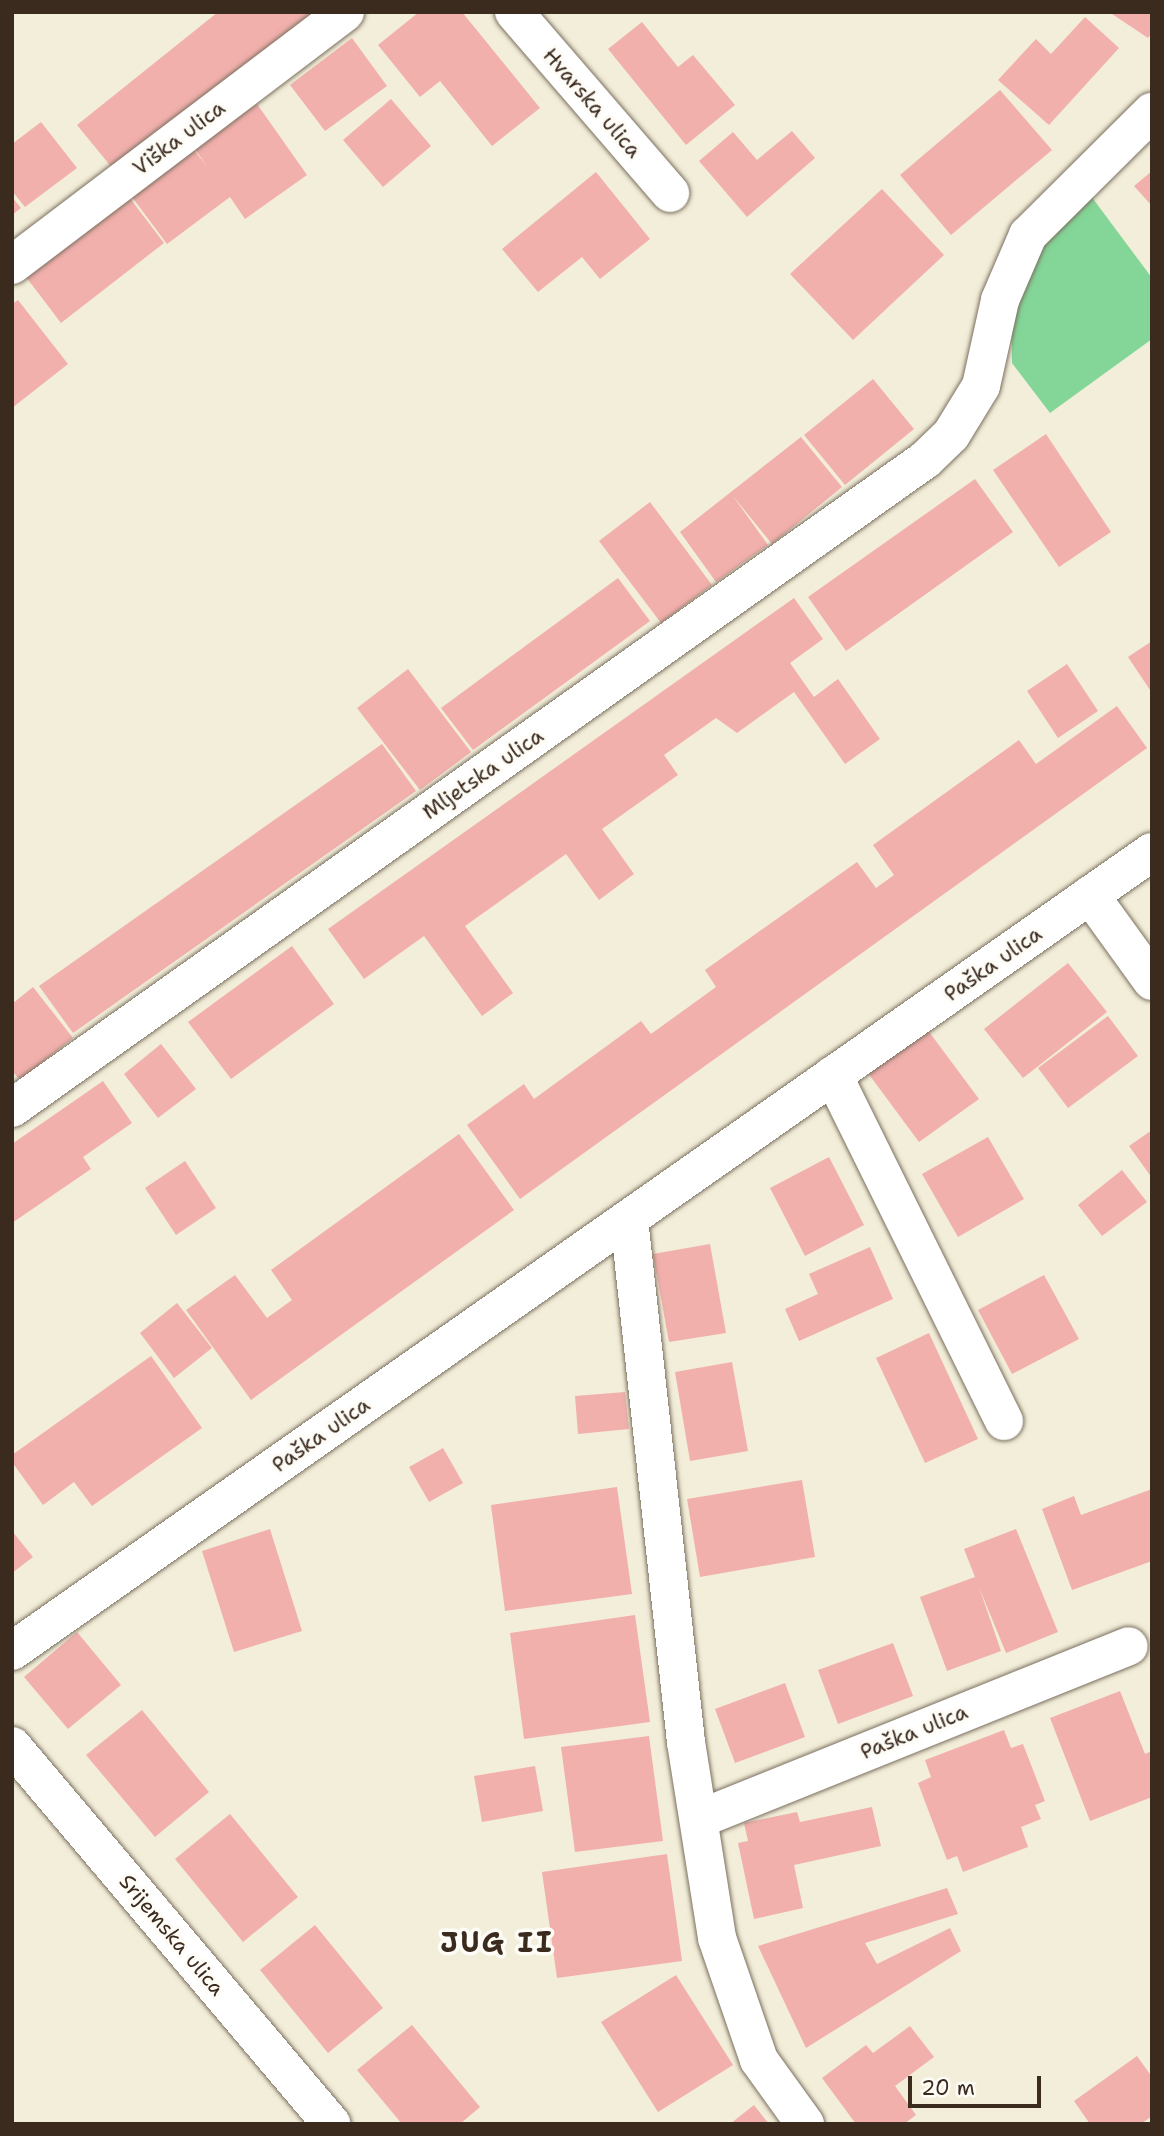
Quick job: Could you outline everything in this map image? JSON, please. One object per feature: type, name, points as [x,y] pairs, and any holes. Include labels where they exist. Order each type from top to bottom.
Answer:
[{"type":"street","name":"Viška ulica","points":[[12,265],[345,12]]},
{"type":"street","name":"Hvarska ulica","points":[[514,12],[670,193]]},
{"type":"street","name":"Mljetska ulica","points":[[12,1108],[925,460],[951,435],[981,386],[1000,300],[1028,235],[1050,208],[1152,112]]},
{"type":"street","name":"Paška ulica","points":[[12,1651],[1152,852]]},
{"type":"street","points":[[1090,895],[1152,981]]},
{"type":"street","points":[[833,1075],[1004,1421]]},
{"type":"street","points":[[629,1219],[687,1742],[717,1938],[759,2060],[806,2124]]},
{"type":"street","name":"Paška ulica","points":[[699,1819],[1129,1646]]},
{"type":"street","name":"Srijemska ulica","points":[[12,1746],[332,2124]]},
{"type":"green space","points":[[1088,192],[1152,278],[1152,339],[1050,413],[1012,363],[1011,306],[1028,261]]},
{"type":"building","points":[[218,12],[321,12],[118,175],[77,125]]},
{"type":"building","points":[[419,12],[462,12],[540,108],[492,146],[440,81],[420,97],[378,45]]},
{"type":"building","points":[[1109,12],[1152,12],[1152,33],[1148,38]]},
{"type":"building","points":[[1085,17],[1119,48],[1049,125],[998,80],[1036,39],[1051,54]]},
{"type":"building","points":[[642,22],[678,67],[693,55],[735,105],[686,145],[608,49]]},
{"type":"building","points":[[352,38],[387,86],[325,131],[290,85]]},
{"type":"building","points":[[1000,90],[1052,150],[951,235],[900,175]]},
{"type":"building","points":[[391,99],[431,146],[383,187],[343,140]]},
{"type":"building","points":[[257,104],[307,175],[245,219],[230,197],[167,244],[132,197],[194,150],[207,166],[194,148]]},
{"type":"building","points":[[41,122],[77,168],[25,207],[12,191],[12,144]]},
{"type":"building","points":[[792,131],[815,158],[747,217],[699,161],[733,132],[757,160]]},
{"type":"building","points":[[1152,171],[1152,206],[1134,186]]},
{"type":"building","points":[[596,172],[650,239],[600,279],[582,257],[538,292],[502,249]]},
{"type":"building","points":[[882,189],[944,255],[853,340],[790,274]]},
{"type":"building","points":[[12,197],[21,208],[12,215]]},
{"type":"building","points":[[129,197],[164,243],[61,323],[26,277]]},
{"type":"building","points":[[18,300],[68,364],[12,408],[12,304]]},
{"type":"building","points":[[873,379],[914,429],[845,485],[804,435]]},
{"type":"building","points":[[1046,434],[1111,532],[1059,567],[993,470]]},
{"type":"building","points":[[801,437],[842,487],[772,544],[733,496],[768,545],[716,582],[680,532]]},
{"type":"building","points":[[975,479],[1013,532],[846,651],[808,597]]},
{"type":"building","points":[[650,502],[712,585],[661,623],[599,541]]},
{"type":"building","points":[[618,578],[650,621],[473,750],[441,708]]},
{"type":"building","points":[[794,598],[823,639],[790,663],[814,697],[838,679],[880,739],[845,764],[794,692],[737,733],[716,718],[664,755],[678,775],[602,829],[634,874],[599,900],[566,854],[465,926],[513,993],[482,1016],[424,936],[364,979],[328,929]]},
{"type":"building","points":[[1152,641],[1152,693],[1128,657]]},
{"type":"building","points":[[1067,664],[1098,711],[1058,738],[1027,691]]},
{"type":"building","points":[[408,669],[471,752],[420,790],[357,708]]},
{"type":"building","points":[[1117,706],[1147,748],[520,1199],[467,1125],[524,1084],[534,1099],[641,1021],[651,1034],[716,987],[705,970],[857,862],[876,888],[894,875],[873,845],[1019,740],[1036,764]]},
{"type":"building","points":[[382,744],[416,791],[73,1033],[39,986]]},
{"type":"building","points":[[292,946],[334,1004],[231,1079],[188,1022]]},
{"type":"building","points":[[1068,963],[1107,1012],[1023,1078],[984,1029]]},
{"type":"building","points":[[33,987],[73,1038],[20,1080],[12,1071],[12,1004]]},
{"type":"building","points":[[1108,1016],[1138,1056],[1068,1108],[1038,1068]]},
{"type":"building","points":[[924,1025],[979,1099],[919,1142],[865,1069]]},
{"type":"building","points":[[161,1044],[196,1089],[158,1118],[124,1074]]},
{"type":"building","points":[[103,1081],[132,1123],[83,1157],[91,1169],[12,1223],[12,1144]]},
{"type":"building","points":[[1152,1130],[1152,1178],[1129,1146]]},
{"type":"building","points":[[459,1134],[514,1210],[251,1400],[186,1310],[235,1275],[267,1318],[292,1300],[271,1270]]},
{"type":"building","points":[[988,1137],[1024,1199],[958,1237],[922,1174]]},
{"type":"building","points":[[829,1157],[864,1225],[805,1256],[770,1188]]},
{"type":"building","points":[[185,1161],[216,1208],[176,1235],[145,1188]]},
{"type":"building","points":[[1122,1170],[1147,1202],[1102,1236],[1078,1205]]},
{"type":"building","points":[[710,1244],[726,1333],[669,1342],[653,1254]]},
{"type":"building","points":[[870,1247],[893,1299],[799,1341],[785,1309],[818,1294],[809,1274]]},
{"type":"building","points":[[1044,1275],[1079,1339],[1012,1374],[978,1310]]},
{"type":"building","points":[[177,1303],[212,1348],[174,1378],[140,1333]]},
{"type":"building","points":[[929,1333],[978,1439],[925,1463],[876,1358]]},
{"type":"building","points":[[151,1356],[202,1428],[92,1506],[74,1482],[43,1505],[12,1462],[12,1455]]},
{"type":"building","points":[[732,1362],[748,1451],[690,1461],[675,1372]]},
{"type":"building","points":[[625,1392],[629,1429],[578,1434],[575,1396]]},
{"type":"building","points":[[443,1448],[463,1483],[429,1502],[409,1467]]},
{"type":"building","points":[[802,1480],[815,1557],[700,1577],[687,1499]]},
{"type":"building","points":[[617,1487],[632,1594],[505,1611],[491,1505]]},
{"type":"building","points":[[1152,1489],[1152,1561],[1072,1590],[1042,1509],[1074,1496],[1081,1515]]},
{"type":"building","points":[[270,1529],[302,1631],[234,1652],[202,1551]]},
{"type":"building","points":[[1016,1529],[1058,1632],[1006,1653],[979,1587],[1001,1651],[947,1671],[920,1597],[975,1577],[964,1549]]},
{"type":"building","points":[[12,1531],[33,1557],[12,1573]]},
{"type":"building","points":[[635,1615],[650,1722],[524,1739],[510,1633]]},
{"type":"building","points":[[77,1632],[121,1685],[68,1729],[24,1677]]},
{"type":"building","points":[[893,1643],[913,1696],[838,1724],[818,1670]]},
{"type":"building","points":[[785,1683],[805,1737],[735,1763],[715,1709]]},
{"type":"building","points":[[1120,1691],[1145,1754],[1152,1751],[1152,1797],[1090,1821],[1050,1718]]},
{"type":"building","points":[[142,1710],[209,1792],[155,1837],[86,1755]]},
{"type":"building","points":[[1004,1730],[1011,1748],[1023,1744],[1045,1801],[1035,1805],[1041,1819],[1021,1827],[1028,1847],[963,1872],[957,1856],[947,1860],[918,1783],[931,1777],[925,1760]]},
{"type":"building","points":[[649,1736],[663,1841],[575,1852],[561,1747]]},
{"type":"building","points":[[535,1766],[543,1811],[482,1822],[474,1776]]},
{"type":"building","points":[[872,1807],[881,1846],[794,1865],[803,1908],[754,1919],[738,1843],[748,1841],[744,1823],[797,1812],[800,1822]]},
{"type":"building","points":[[230,1814],[298,1897],[243,1942],[175,1859]]},
{"type":"building","points":[[667,1854],[682,1961],[557,1978],[542,1872]]},
{"type":"building","points":[[947,1888],[958,1914],[865,1943],[877,1964],[950,1928],[961,1951],[806,2048],[758,1946]]},
{"type":"building","points":[[315,1925],[383,2008],[328,2053],[260,1970]]},
{"type":"building","points":[[676,1975],[733,2065],[658,2112],[601,2022]]},
{"type":"building","points":[[412,2025],[480,2107],[460,2124],[402,2124],[357,2070]]},
{"type":"building","points":[[910,2026],[934,2057],[895,2086],[916,2115],[904,2124],[856,2124],[822,2078],[866,2045],[873,2053]]},
{"type":"building","points":[[1137,2056],[1152,2077],[1152,2116],[1141,2124],[1090,2124],[1074,2101]]},
{"type":"building","points":[[754,2105],[769,2124],[730,2124]]},
{"type":"district","name":"JUG II","points":[[497,1942]]}]
